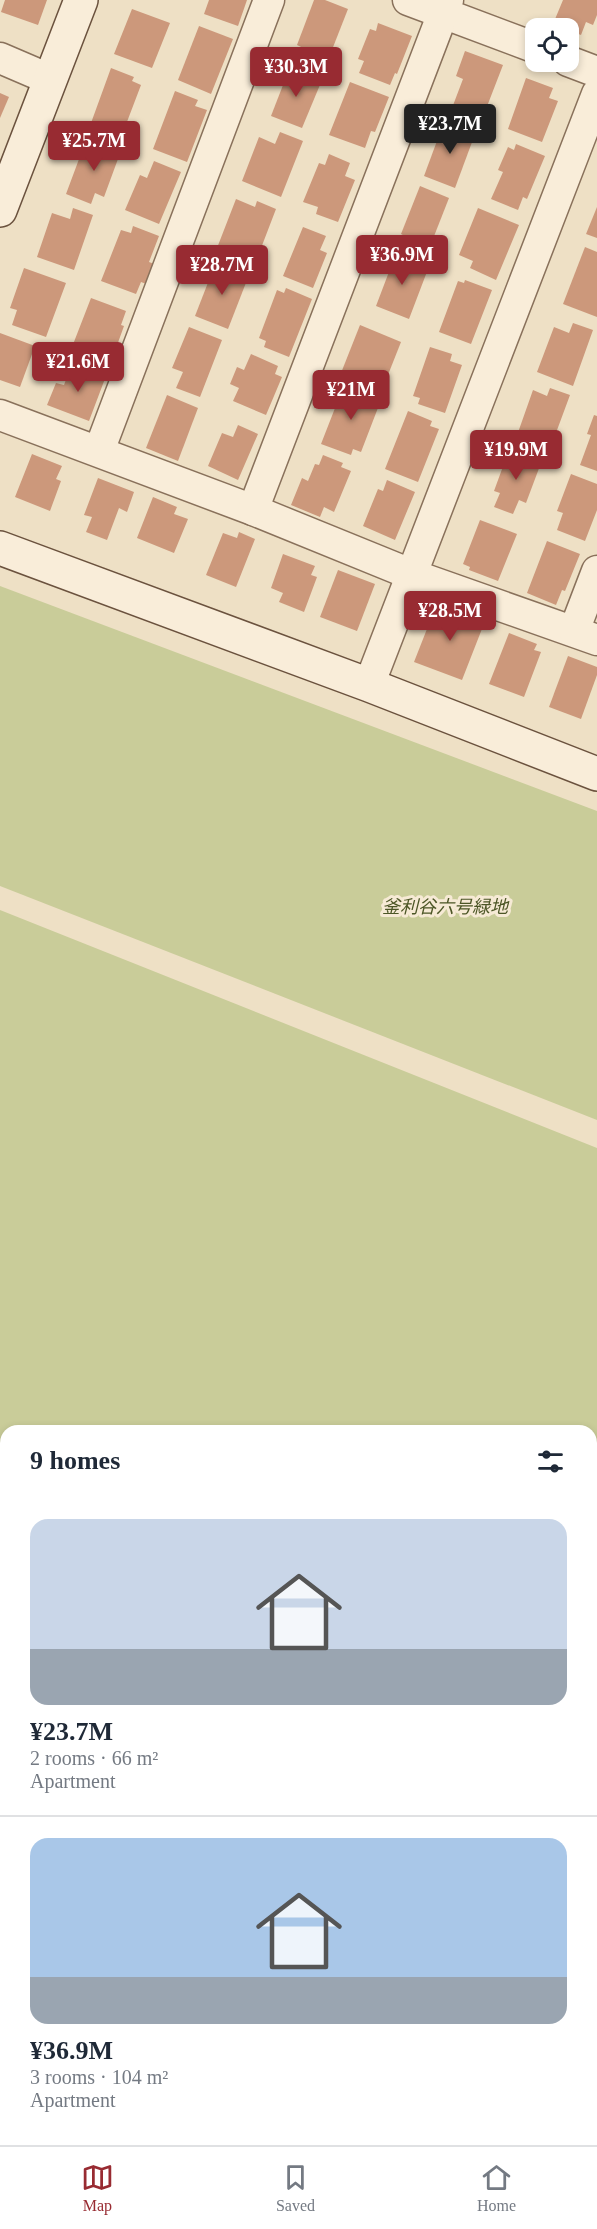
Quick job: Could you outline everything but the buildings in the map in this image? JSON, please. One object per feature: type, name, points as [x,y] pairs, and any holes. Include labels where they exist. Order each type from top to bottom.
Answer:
[{"type":"street","points":[[0,210],[81,0]]},
{"type":"street","points":[[99,451],[269,0]]},
{"type":"street","points":[[408,0],[446,7],[525,43]]},
{"type":"street","points":[[253,510],[446,7]]},
{"type":"street","points":[[0,58],[50,79]]},
{"type":"street","points":[[579,65],[597,72]]},
{"type":"street","points":[[369,685],[597,94]]},
{"type":"street","points":[[0,415],[253,510],[413,575],[586,636],[597,571]]},
{"type":"street","points":[[0,548],[369,685],[597,774]]},
{"type":"green space","name":"釜利谷六号緑地","points":[[0,586],[597,811],[597,1120],[0,886]]},
{"type":"green space","points":[[0,910],[597,1148],[597,1425],[0,1425]]}]
